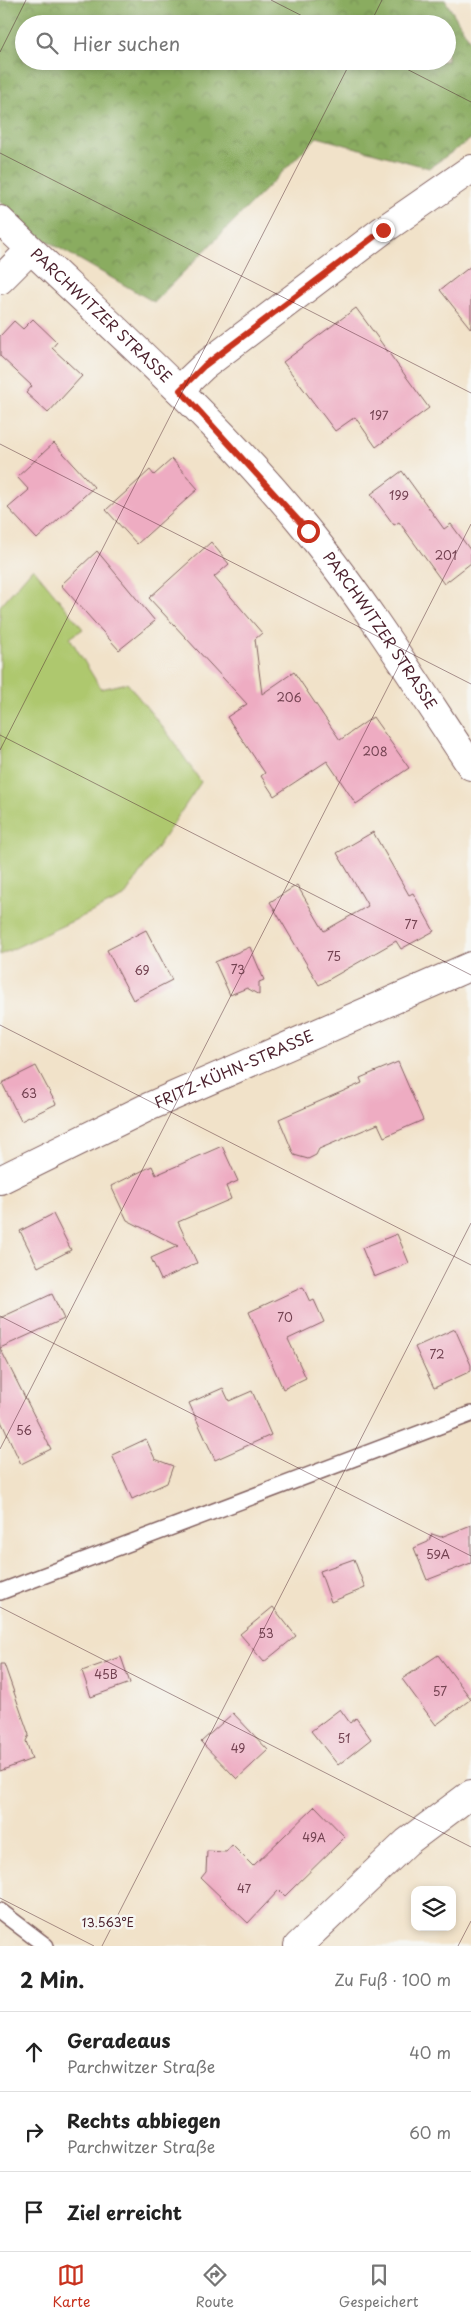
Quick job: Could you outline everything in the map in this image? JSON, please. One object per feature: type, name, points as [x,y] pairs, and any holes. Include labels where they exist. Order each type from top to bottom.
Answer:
[{"type":"street","name":"PARCHWITZER STRASSE","points":[[180,390],[204,366],[383,230],[471,168]]},
{"type":"street","name":"PARCHWITZER STRASSE","points":[[0,220],[180,390],[308,531],[382,632],[471,766]]},
{"type":"street","points":[[0,280],[30,250]]},
{"type":"street","name":"FRITZ-KÜHN-STRASSE","points":[[0,1180],[146,1108],[471,966]]},
{"type":"street","points":[[298,1946],[407,1842],[471,1794]]},
{"type":"lane","points":[[0,1592],[471,1414]]},
{"type":"lane","points":[[0,1911],[46,1946]]},
{"type":"green space","points":[[0,0],[445,0],[454,15],[15,15],[15,70],[456,70],[456,18],[471,42],[471,139],[429,168],[317,137],[154,302],[31,232],[0,202]]},
{"type":"green space","points":[[33,568],[83,629],[70,638],[101,689],[127,683],[169,735],[201,782],[124,897],[0,955],[0,606]]},
{"type":"building","points":[[471,266],[471,329],[440,290]]},
{"type":"building","points":[[356,308],[429,408],[376,447],[355,417],[335,431],[283,362]]},
{"type":"building","points":[[33,319],[57,342],[52,348],[82,376],[48,413],[26,393],[32,386],[0,356],[0,336],[14,321],[23,329]]},
{"type":"building","points":[[54,443],[94,487],[37,539],[8,508],[29,490],[17,477]]},
{"type":"building","points":[[172,459],[198,489],[137,544],[106,510],[150,470],[154,475]]},
{"type":"building","points":[[402,471],[444,529],[451,524],[471,551],[471,563],[444,584],[399,522],[394,525],[371,494]]},
{"type":"building","points":[[211,542],[229,564],[214,577],[262,633],[255,639],[262,694],[294,672],[340,740],[373,717],[409,768],[356,804],[327,761],[274,796],[261,776],[265,773],[227,717],[247,704],[149,598]]},
{"type":"building","points":[[97,551],[155,621],[119,650],[61,585]]},
{"type":"building","points":[[373,832],[409,895],[413,893],[434,931],[401,949],[396,941],[319,985],[270,902],[297,885],[324,931],[368,906],[337,853]]},
{"type":"building","points":[[146,930],[172,980],[133,1000],[107,950]]},
{"type":"building","points":[[250,947],[264,980],[259,982],[259,995],[247,988],[230,995],[215,962]]},
{"type":"building","points":[[398,1062],[423,1120],[384,1137],[378,1124],[319,1149],[316,1155],[308,1159],[294,1155],[279,1119],[362,1083],[360,1078]]},
{"type":"building","points":[[36,1066],[56,1104],[21,1121],[2,1083]]},
{"type":"building","points":[[222,1146],[238,1181],[226,1186],[231,1199],[178,1222],[197,1263],[161,1280],[151,1258],[178,1246],[127,1220],[111,1186],[152,1166],[156,1175]]},
{"type":"building","points":[[53,1214],[71,1250],[38,1267],[20,1231]]},
{"type":"building","points":[[397,1234],[409,1263],[374,1277],[362,1248]]},
{"type":"building","points":[[303,1287],[310,1302],[314,1300],[324,1322],[288,1339],[306,1378],[283,1389],[249,1312]]},
{"type":"building","points":[[52,1294],[64,1319],[0,1348],[0,1318]]},
{"type":"building","points":[[455,1329],[471,1365],[471,1371],[434,1388],[415,1347]]},
{"type":"building","points":[[0,1348],[51,1449],[21,1464],[0,1419]]},
{"type":"building","points":[[223,1388],[229,1401],[252,1391],[271,1435],[215,1460],[189,1403]]},
{"type":"building","points":[[146,1439],[155,1459],[173,1466],[167,1483],[132,1499],[112,1455]]},
{"type":"building","points":[[471,1525],[471,1563],[427,1580],[414,1548],[428,1542],[432,1534],[441,1537]]},
{"type":"building","points":[[354,1559],[365,1588],[331,1602],[320,1571]]},
{"type":"building","points":[[273,1607],[296,1636],[264,1662],[240,1634]]},
{"type":"building","points":[[438,1655],[471,1699],[436,1725],[402,1679]]},
{"type":"building","points":[[121,1657],[130,1683],[91,1697],[82,1671]]},
{"type":"building","points":[[0,1664],[4,1664],[29,1735],[26,1741],[32,1759],[0,1771]]},
{"type":"building","points":[[340,1709],[350,1723],[356,1718],[371,1739],[338,1765],[311,1731]]},
{"type":"building","points":[[233,1713],[268,1750],[237,1779],[201,1742]]},
{"type":"building","points":[[315,1806],[345,1837],[285,1896],[279,1890],[248,1923],[201,1878],[206,1872],[207,1851],[226,1852],[232,1845],[253,1866]]},
{"type":"route","points":[[308,531],[232,445],[180,390],[204,366],[383,230]]}]
